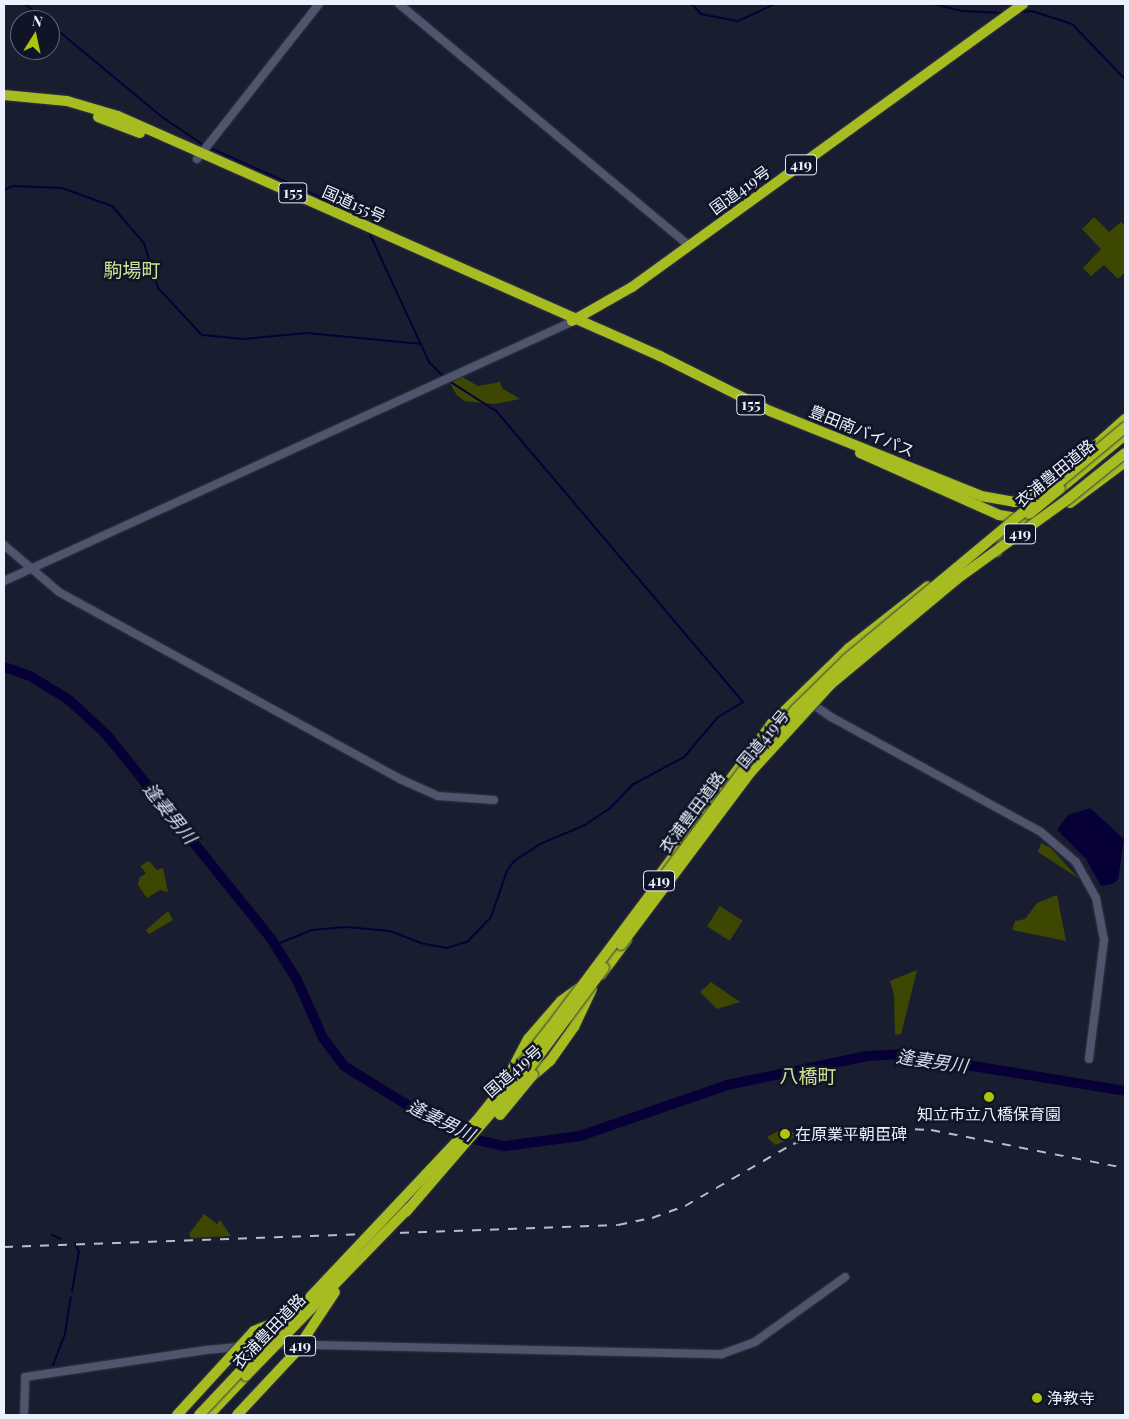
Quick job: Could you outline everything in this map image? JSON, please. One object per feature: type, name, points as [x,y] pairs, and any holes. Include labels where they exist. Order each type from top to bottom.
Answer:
[{"type":"highway","name":"国道419号","points":[[572,321],[612,300],[1023,4]]},
{"type":"highway","name":"国道155号","points":[[4,95],[58,100],[91,107],[572,321]]},
{"type":"highway","name":"国道155号","points":[[4,101],[86,112],[200,156]]},
{"type":"highway","name":"豊田南バイパス","points":[[572,321],[813,428],[982,496],[1019,501],[1041,494],[1125,419]]},
{"type":"highway","name":"豊田南バイパス","points":[[572,321],[988,511],[1005,517],[1025,519],[1044,516],[1059,509],[1125,462]]},
{"type":"highway","name":"衣浦豊田道路","points":[[210,1415],[351,1268],[527,1060],[750,761],[822,683],[1125,426]]},
{"type":"highway","name":"衣浦豊田道路","points":[[938,584],[1125,433]]},
{"type":"highway","name":"衣浦豊田道路","points":[[404,1207],[529,1069],[750,773],[830,685],[1125,433]]},
{"type":"highway","name":"衣浦豊田道路","points":[[914,614],[1125,453]]},
{"type":"highway","name":"国道419号","points":[[490,1112],[528,1039],[561,1001],[576,991],[610,950],[702,814],[770,726],[845,652],[882,620],[958,564],[998,530],[1005,517],[1019,501]]},
{"type":"highway","name":"419","points":[[988,511],[998,518],[998,530]]},
{"type":"highway","name":"国道419号","points":[[404,1207],[490,1112],[550,1061],[580,1017],[588,996],[614,956],[757,767],[809,702],[991,558],[1008,529],[1025,519]]},
{"type":"highway","name":"419","points":[[770,726],[786,719],[809,702],[835,670],[845,652]]},
{"type":"highway","name":"衣浦豊田道路","points":[[404,1207],[552,1018],[576,991]]},
{"type":"highway","name":"衣浦豊田道路","points":[[199,1415],[294,1315],[501,1114],[567,1029],[588,996]]},
{"type":"highway","name":"419","points":[[271,1344],[356,1256]]},
{"type":"highway","name":"衣浦豊田道路","points":[[237,1415],[294,1354],[351,1268]]},
{"type":"highway","name":"衣浦豊田道路","points":[[177,1415],[254,1331],[294,1315]]},
{"type":"street","points":[[200,156],[319,4]]},
{"type":"street","points":[[399,4],[688,245]]},
{"type":"street","points":[[4,581],[442,383],[572,321]]},
{"type":"street","points":[[4,545],[31,568],[77,602],[400,779],[438,796],[494,800]]},
{"type":"street","points":[[809,702],[1041,832],[1076,862],[1096,898],[1104,940],[1088,1059]]},
{"type":"street","points":[[24,1415],[25,1377],[206,1350],[271,1344],[722,1354],[755,1342],[845,1277]]},
{"type":"green space","points":[[1094,217],[1109,232],[1121,222],[1125,226],[1125,272],[1118,279],[1104,265],[1091,276],[1083,268],[1101,249],[1082,229]]},
{"type":"green space","points":[[462,377],[478,386],[500,382],[502,388],[520,399],[495,404],[464,401],[456,394],[450,383]]},
{"type":"green space","points":[[1041,843],[1051,848],[1078,878],[1038,852]]},
{"type":"green space","points":[[149,861],[157,870],[163,868],[168,892],[160,890],[147,898],[138,885],[139,878],[146,873],[140,866]]},
{"type":"green space","points":[[1057,895],[1066,941],[1012,930],[1015,921],[1025,919],[1037,903]]},
{"type":"green space","points":[[720,906],[743,921],[730,941],[707,926]]},
{"type":"green space","points":[[168,911],[173,920],[149,934],[146,930]]},
{"type":"green space","points":[[917,970],[901,1034],[895,1035],[894,995],[890,981]]},
{"type":"green space","points":[[711,982],[740,1002],[717,1009],[700,992]]},
{"type":"green space","points":[[786,1127],[798,1136],[775,1145],[767,1137]]},
{"type":"green space","points":[[204,1214],[217,1224],[220,1220],[231,1236],[191,1238],[189,1234]]},
{"type":"shaded area","points":[[1090,808],[1124,839],[1118,880],[1112,884],[1101,886],[1086,859],[1057,830],[1068,815]]},
{"type":"waterway","points":[[25,4],[32,10]]},
{"type":"waterway","points":[[692,4],[701,14],[738,21],[775,4]]},
{"type":"waterway","points":[[934,4],[962,11],[1004,13]]},
{"type":"waterway","points":[[1018,12],[1032,11],[1072,24],[1125,79]]},
{"type":"waterway","points":[[60,32],[162,117],[205,146]]},
{"type":"waterway","points":[[210,148],[362,216],[364,221]]},
{"type":"waterway","points":[[4,190],[13,186],[62,188],[112,206],[144,243],[158,288],[202,335],[244,339],[307,333],[421,344]]},
{"type":"waterway","points":[[368,230],[429,362],[445,378]]},
{"type":"waterway","points":[[275,945],[312,930],[346,927],[390,931],[424,944],[447,948],[468,941],[491,917],[507,871],[514,861],[540,844],[585,825],[610,808],[632,785],[684,757],[718,717],[743,702],[496,411],[449,381]]},
{"type":"waterway","name":"逢妻男川","points":[[4,667],[30,676],[69,700],[106,734],[270,937],[297,980],[323,1038],[344,1066],[406,1104],[469,1138],[505,1146],[580,1136],[727,1085],[867,1056],[900,1054],[1125,1091]]},
{"type":"waterway","points":[[52,1235],[61,1239]]},
{"type":"waterway","points":[[72,1291],[79,1252],[75,1243]]},
{"type":"waterway","points":[[53,1365],[65,1333],[71,1297]]},
{"type":"railway","points":[[4,1247],[618,1225],[652,1218],[685,1206],[793,1144],[829,1132],[861,1127],[931,1130],[1125,1168]]},
{"type":"place","name":"知立市立八橋保育園","points":[[989,1097]]},
{"type":"place","name":"在原業平朝臣碑","points":[[785,1134]]},
{"type":"place","name":"浄教寺","points":[[1037,1398]]},
{"type":"district","name":"駒場町","points":[[132,270]]},
{"type":"district","name":"八橋町","points":[[808,1076]]}]
